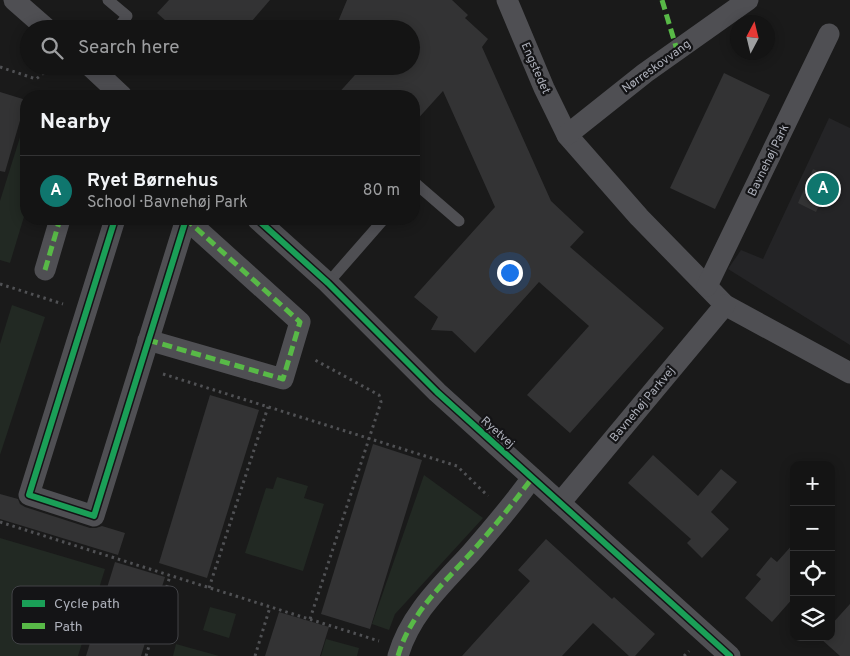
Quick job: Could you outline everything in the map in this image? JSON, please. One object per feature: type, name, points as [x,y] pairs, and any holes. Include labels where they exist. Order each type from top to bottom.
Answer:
[{"type":"street","points":[[14,0],[37,20]]},
{"type":"street","name":"Engstedet","points":[[507,0],[544,88],[567,135]]},
{"type":"street","name":"Nørreskovvang","points":[[567,135],[645,73],[748,0]]},
{"type":"street","name":"Bavnehøj Park","points":[[706,286],[829,34]]},
{"type":"street","points":[[100,75],[116,90]]},
{"type":"street","points":[[567,135],[639,217],[724,305],[850,373]]},
{"type":"street","points":[[45,270],[58,225]]},
{"type":"street","points":[[113,225],[29,495],[94,516],[184,225]]},
{"type":"street","points":[[148,340],[282,378],[300,322],[193,225]]},
{"type":"street","name":"Ryetvej","points":[[264,225],[328,282],[436,392],[730,656]]},
{"type":"street","name":"Bavnehøj Parkvej","points":[[560,502],[724,305]]},
{"type":"street","points":[[400,649],[418,612],[505,514],[532,478]]},
{"type":"lane","points":[[108,0],[127,16],[124,20]]},
{"type":"lane","points":[[420,186],[459,221]]},
{"type":"lane","points":[[328,282],[379,225]]},
{"type":"path","points":[[0,67],[20,74]]},
{"type":"path","points":[[24,75],[36,79],[41,75]]},
{"type":"path","points":[[0,284],[87,312]]},
{"type":"path","points":[[292,347],[379,395],[380,402],[310,619]]},
{"type":"path","points":[[141,367],[457,466],[505,514]]},
{"type":"path","points":[[209,588],[268,407]]},
{"type":"path","points":[[0,522],[85,547],[400,649]]},
{"type":"path","points":[[167,586],[170,576]]},
{"type":"path","points":[[255,656],[270,607]]},
{"type":"path","points":[[146,656],[150,644]]},
{"type":"shaded area","points":[[829,118],[850,128],[850,345],[728,269],[741,250],[763,259]]},
{"type":"shaded area","points":[[20,137],[21,225],[10,263],[0,260],[0,201]]},
{"type":"shaded area","points":[[12,305],[45,317],[0,455],[0,344]]},
{"type":"shaded area","points":[[424,475],[483,518],[395,614],[389,630],[372,624]]},
{"type":"shaded area","points":[[277,477],[308,486],[304,498],[324,504],[303,571],[245,553],[266,488],[273,489]]},
{"type":"shaded area","points":[[0,538],[105,569],[100,586],[12,586],[12,644],[82,644],[78,656],[0,656]]},
{"type":"shaded area","points":[[210,607],[236,614],[229,638],[203,630]]},
{"type":"shaded area","points":[[326,639],[359,648],[357,656],[321,656]]},
{"type":"shaded area","points":[[176,644],[219,656],[173,656]]},
{"type":"building","points":[[169,0],[270,0],[253,20],[165,20],[157,13]]},
{"type":"building","points":[[347,0],[452,0],[468,15],[465,18],[488,39],[482,47],[551,201],[584,232],[570,247],[664,328],[570,433],[527,395],[589,326],[539,282],[475,353],[452,331],[431,330],[438,317],[414,297],[495,207],[443,91],[420,116],[420,90],[341,90],[355,75],[420,75],[420,20],[339,20]]},
{"type":"building","points":[[724,73],[770,95],[715,209],[670,188]]},
{"type":"building","points":[[0,92],[20,98],[20,121],[5,172],[0,171]]},
{"type":"building","points":[[813,169],[832,177],[816,212],[798,203]]},
{"type":"building","points":[[210,395],[259,410],[207,578],[159,563]]},
{"type":"building","points":[[373,444],[422,460],[370,629],[321,614]]},
{"type":"building","points":[[653,455],[698,496],[721,469],[737,482],[711,512],[729,529],[702,558],[687,543],[691,539],[628,483]]},
{"type":"building","points":[[0,494],[18,499],[20,504],[25,507],[90,528],[102,526],[125,533],[118,555],[0,519]]},
{"type":"building","points":[[546,539],[612,599],[614,597],[655,634],[635,656],[629,656],[593,623],[562,656],[462,656],[530,581],[518,570]]},
{"type":"building","points":[[790,547],[790,602],[772,622],[745,598],[761,579],[756,575],[771,557],[777,562]]},
{"type":"building","points":[[115,562],[165,577],[162,586],[108,586]]},
{"type":"building","points":[[850,604],[850,656],[840,656],[823,641],[835,641],[835,621]]},
{"type":"building","points":[[279,612],[329,627],[320,656],[265,656]]},
{"type":"building","points":[[90,644],[145,644],[141,656],[86,656]]},
{"type":"marked path","points":[[662,0],[677,50]]},
{"type":"marked path","points":[[45,270],[58,225]]},
{"type":"marked path","points":[[148,340],[283,379],[300,322],[193,225]]},
{"type":"marked path","points":[[398,656],[410,627],[428,601],[487,535],[532,478]]},
{"type":"cycle path","points":[[113,225],[29,495],[94,516],[184,225]]},
{"type":"cycle path","points":[[264,225],[328,283],[437,392],[730,656]]},
{"type":"place","name":"Ryet Børnehus","points":[[823,189]]}]
